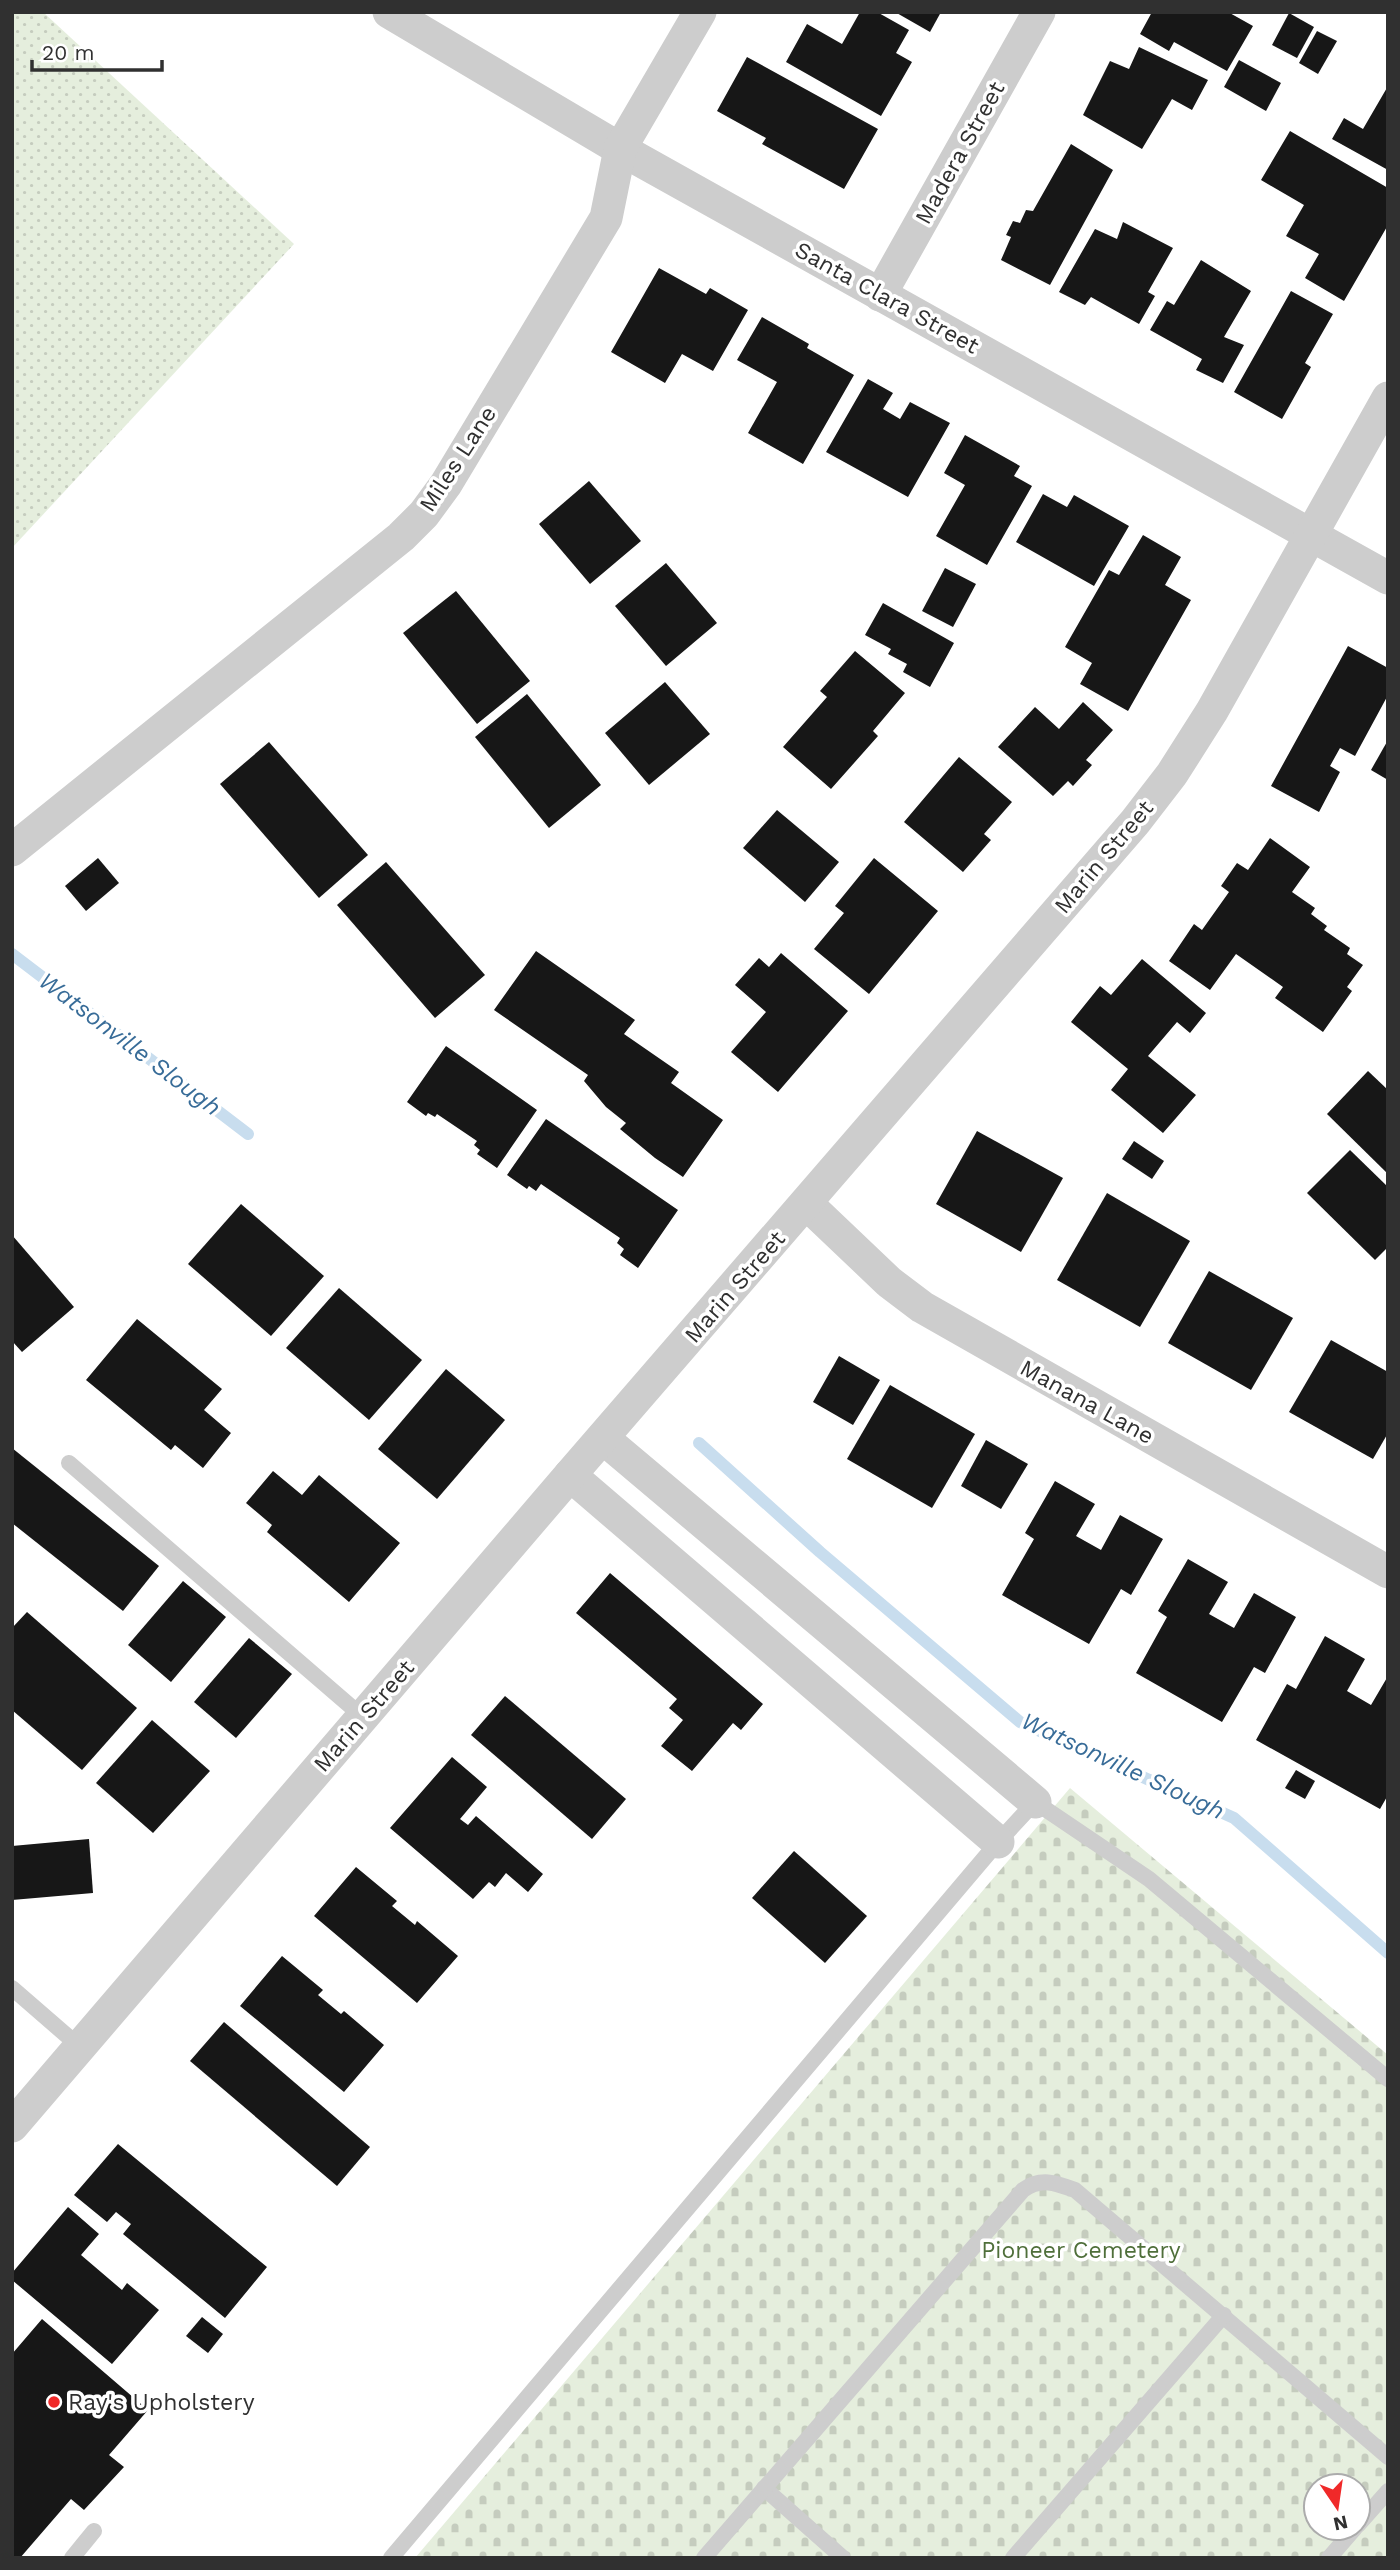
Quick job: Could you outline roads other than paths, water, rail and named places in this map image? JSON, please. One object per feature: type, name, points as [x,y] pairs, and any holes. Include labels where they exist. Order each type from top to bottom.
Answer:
[{"type":"street","name":"Santa Clara Street","points":[[389,12],[620,149],[1388,578]]},
{"type":"street","name":"Miles Lane","points":[[12,850],[401,537],[424,514],[446,484],[606,218],[620,149],[700,12]]},
{"type":"street","name":"Madera Street","points":[[880,295],[1039,12]]},
{"type":"street","name":"Marin Street","points":[[12,2126],[1135,822],[1172,774],[1212,710],[1388,398]]},
{"type":"street","name":"Manana Lane","points":[[807,1204],[890,1282],[922,1307],[1388,1572]]},
{"type":"street","points":[[604,1439],[1035,1802]]},
{"type":"street","points":[[570,1475],[998,1842]]},
{"type":"lane","points":[[69,1462],[363,1717]]},
{"type":"lane","points":[[391,2558],[998,1842],[1035,1802],[1149,1879],[1388,2079]]},
{"type":"lane","points":[[12,1988],[80,2047]]},
{"type":"lane","points":[[704,2558],[1023,2190],[1031,2183],[1044,2180],[1075,2190],[1388,2457]]},
{"type":"lane","points":[[1013,2558],[1224,2315]]},
{"type":"lane","points":[[764,2488],[843,2558]]},
{"type":"lane","points":[[1372,2509],[1388,2491]]},
{"type":"lane","points":[[72,2558],[94,2531]]},
{"type":"lane","points":[[1329,2558],[1343,2542]]},
{"type":"waterway","name":"Watsonville Slough","points":[[12,954],[248,1134]]},
{"type":"waterway","name":"Watsonville Slough","points":[[699,1443],[820,1552],[1020,1722],[1234,1818],[1388,1953]]},
{"type":"place","name":"Ray's Upholstery","points":[[54,2402]]},
{"type":"park label","name":"Pioneer Cemetery","points":[[1081,2250]]}]
